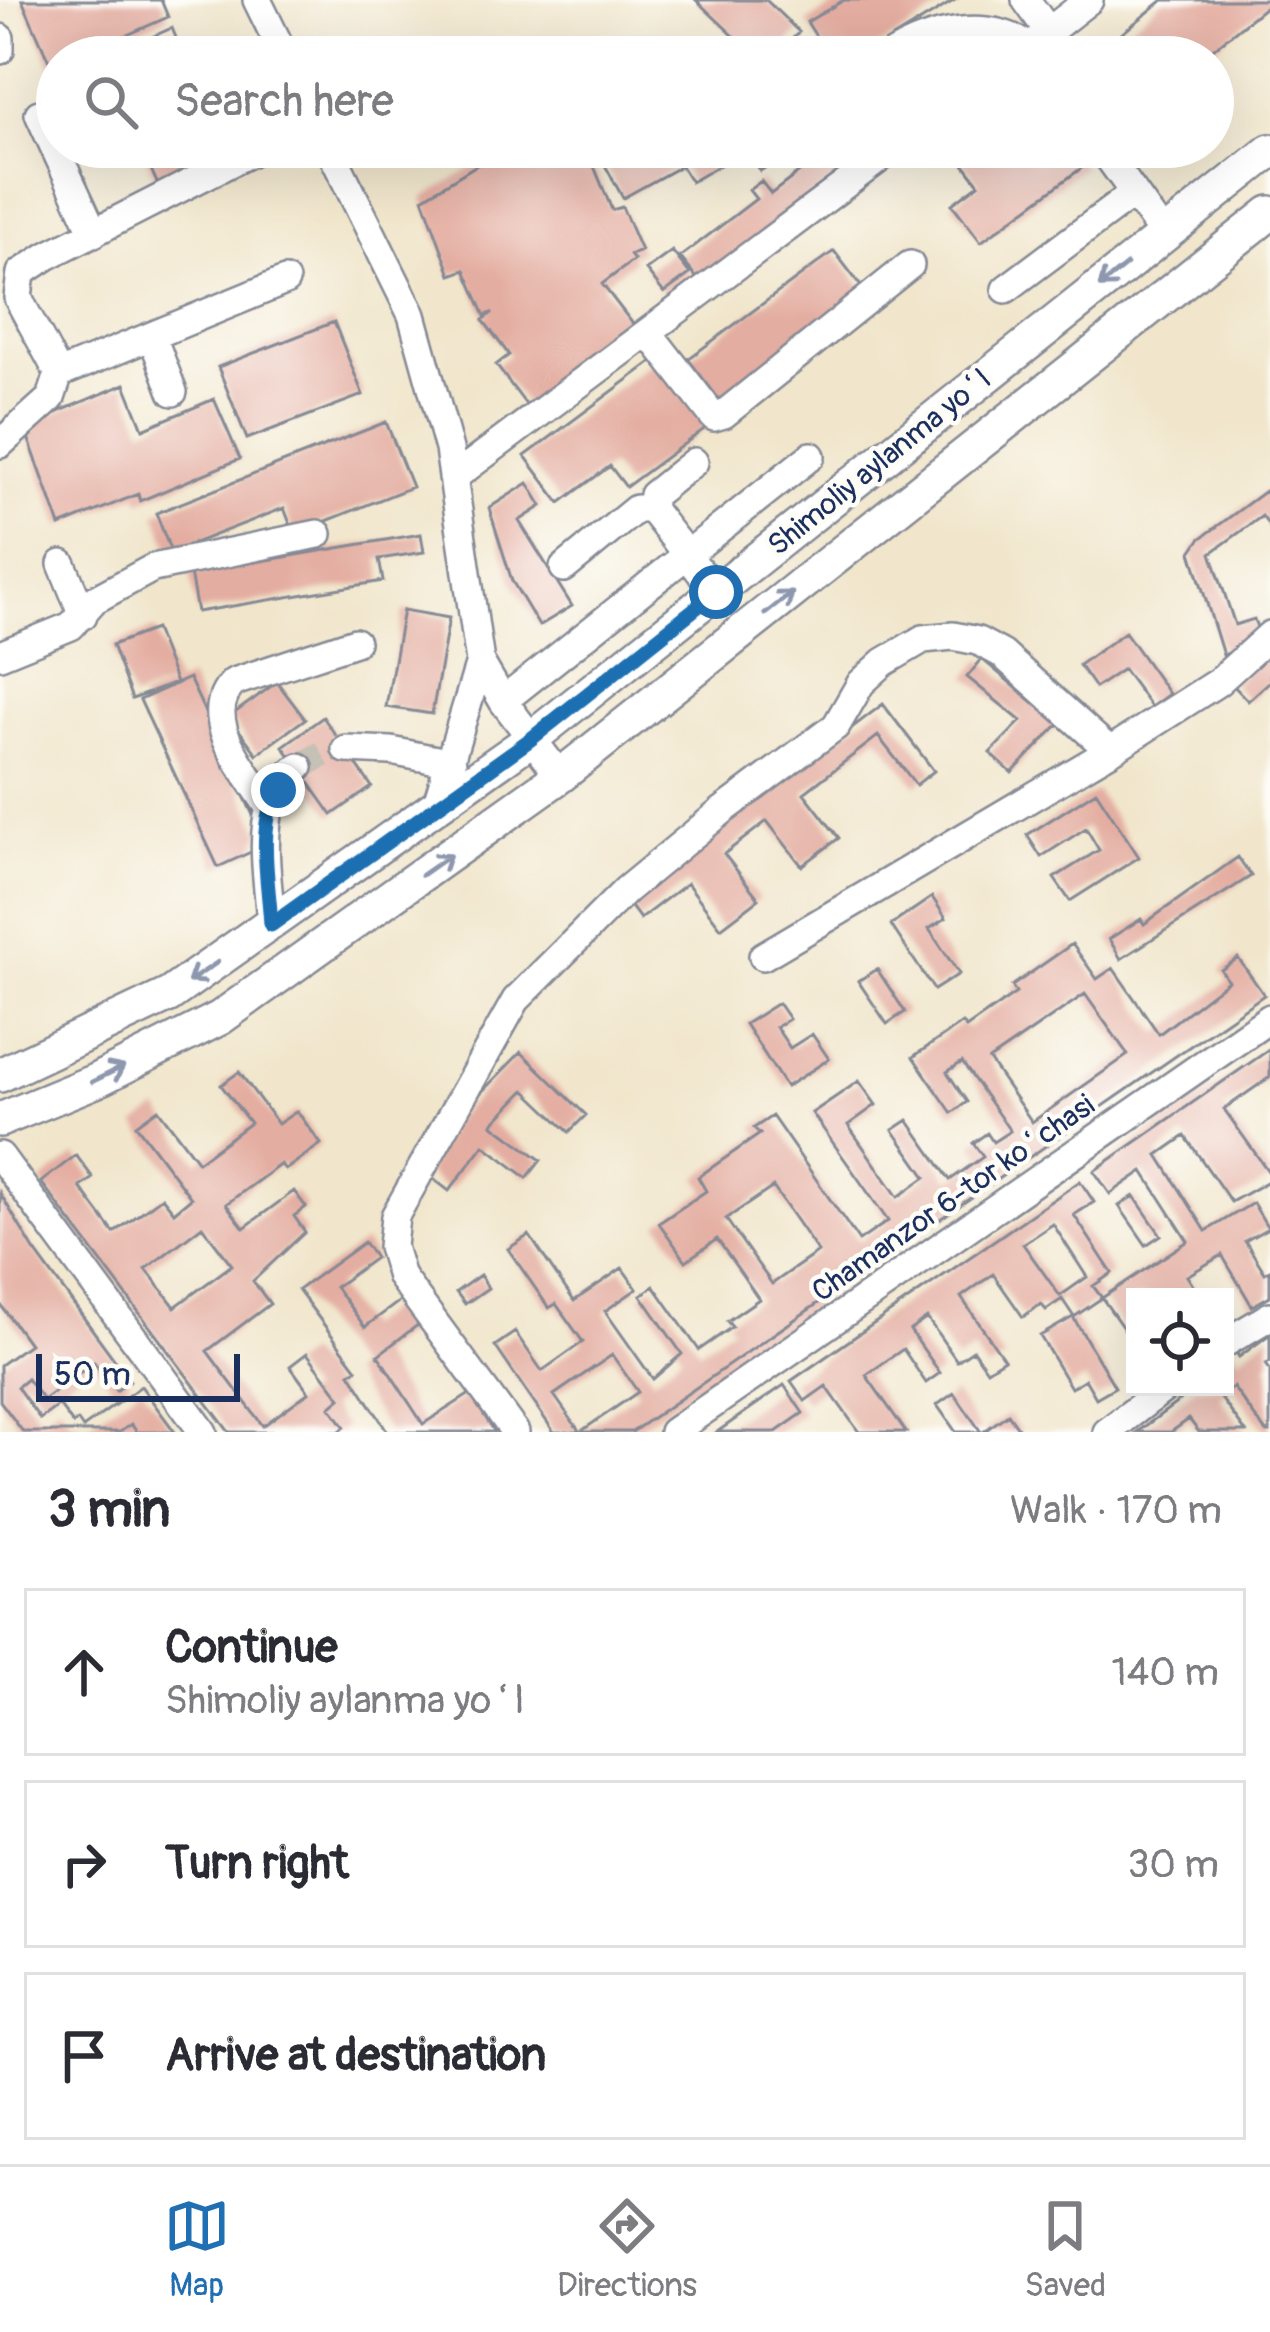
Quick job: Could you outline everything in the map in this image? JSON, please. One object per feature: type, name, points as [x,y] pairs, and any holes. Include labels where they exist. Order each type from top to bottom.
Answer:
[{"type":"main road","name":"Shimoliy aylanma yoʻl","points":[[0,1075],[169,995],[435,810],[531,739],[1164,235],[1263,167]]},
{"type":"main road","name":"Shimoliy aylanma yoʻl","points":[[0,1120],[95,1081],[220,1018],[560,776],[1270,213]]},
{"type":"street","points":[[256,0],[274,36]]},
{"type":"street","points":[[1026,0],[1030,36]]},
{"type":"street","points":[[1046,36],[1089,0]]},
{"type":"street","points":[[928,36],[944,32],[1014,36]]},
{"type":"street","points":[[0,38],[0,50]]},
{"type":"street","points":[[64,168],[94,232]]},
{"type":"street","points":[[0,444],[51,398],[59,374],[11,278],[220,168]]},
{"type":"street","points":[[339,168],[412,315],[453,478],[480,662],[560,776]]},
{"type":"street","points":[[453,478],[867,168]]},
{"type":"street","points":[[1116,168],[1164,235]]},
{"type":"street","points":[[1006,289],[1134,193]]},
{"type":"street","points":[[649,332],[714,417],[724,414],[910,265]]},
{"type":"street","points":[[59,374],[285,280]]},
{"type":"street","points":[[152,336],[173,392]]},
{"type":"street","points":[[503,701],[812,456]]},
{"type":"street","points":[[694,462],[653,495],[651,509],[716,592]]},
{"type":"street","points":[[564,568],[637,509],[651,509]]},
{"type":"street","points":[[0,655],[71,626],[94,600],[153,568],[318,534]]},
{"type":"street","points":[[62,563],[83,615]]},
{"type":"street","points":[[515,1432],[401,1277],[392,1247],[395,1216],[404,1197],[516,1000],[626,890],[836,726],[861,682],[923,639],[953,635],[1002,654],[1110,751]]},
{"type":"street","points":[[763,956],[1110,751],[1218,682],[1270,635]]},
{"type":"street","points":[[271,925],[268,806],[220,726],[222,694],[234,682],[355,642]]},
{"type":"street","points":[[435,810],[480,662]]},
{"type":"street","points":[[346,749],[391,751],[452,763]]},
{"type":"street","points":[[268,806],[299,767]]},
{"type":"street","name":"Chamanzor 6-tor koʻchasi","points":[[673,1432],[1270,1018]]},
{"type":"street","points":[[0,1156],[203,1432]]},
{"type":"street","points":[[1234,1338],[1270,1316]]},
{"type":"street","points":[[1106,1432],[1154,1396]]},
{"type":"building","points":[[22,0],[161,0],[168,17],[125,36],[38,36]]},
{"type":"building","points":[[696,0],[766,0],[799,32],[795,36],[734,36]]},
{"type":"building","points":[[844,0],[955,0],[896,36],[816,36],[807,22]]},
{"type":"building","points":[[1163,0],[1270,0],[1229,36],[1119,36]]},
{"type":"building","points":[[150,168],[196,168],[158,185]]},
{"type":"building","points":[[472,168],[595,168],[612,210],[622,207],[641,251],[630,255],[634,260],[602,284],[636,328],[530,410],[496,365],[509,355],[483,320],[493,312],[485,316],[465,270],[451,275],[423,198]]},
{"type":"building","points":[[607,168],[677,168],[623,198]]},
{"type":"building","points":[[682,168],[715,168],[691,182]]},
{"type":"building","points":[[805,168],[849,168],[700,282],[680,257],[756,199],[749,190],[761,181],[771,194]]},
{"type":"building","points":[[967,168],[1082,168],[981,242],[952,204],[979,184]]},
{"type":"building","points":[[672,251],[690,274],[664,293],[646,270]]},
{"type":"building","points":[[834,251],[867,294],[721,402],[688,359]]},
{"type":"building","points":[[334,322],[363,395],[247,439],[218,367]]},
{"type":"building","points":[[657,358],[707,427],[626,487],[610,466],[560,503],[525,456]]},
{"type":"building","points":[[125,384],[143,429],[214,399],[240,459],[140,501],[138,494],[60,526],[24,426]]},
{"type":"building","points":[[386,422],[412,487],[294,534],[284,508],[171,552],[156,513]]},
{"type":"building","points":[[528,483],[542,506],[519,521],[572,606],[539,626],[512,581],[489,508]]},
{"type":"building","points":[[1265,491],[1270,497],[1270,527],[1262,516],[1211,553],[1235,625],[1254,619],[1259,633],[1241,649],[1223,655],[1191,552],[1200,539]]},
{"type":"building","points":[[421,534],[424,552],[379,559],[383,581],[197,612],[190,573]]},
{"type":"building","points":[[403,610],[449,618],[432,714],[386,707]]},
{"type":"building","points":[[155,629],[176,683],[132,699],[112,645]]},
{"type":"building","points":[[1125,632],[1169,694],[1151,707],[1123,669],[1095,688],[1079,665]]},
{"type":"building","points":[[1270,649],[1270,681],[1248,701],[1232,684]]},
{"type":"building","points":[[982,659],[1059,724],[1012,773],[990,753],[1021,721],[967,677]]},
{"type":"building","points":[[189,678],[261,832],[253,851],[218,867],[140,700]]},
{"type":"building","points":[[277,682],[305,719],[257,754],[229,717]]},
{"type":"building","points":[[883,704],[934,771],[916,785],[878,736],[804,793],[839,838],[802,866],[767,821],[724,854],[759,899],[721,928],[687,883],[640,919],[626,900]]},
{"type":"building","points":[[323,717],[372,787],[332,815],[283,746]]},
{"type":"building","points":[[1096,791],[1139,857],[1070,901],[1054,878],[1099,850],[1086,828],[1041,857],[1027,835]]},
{"type":"building","points":[[1238,857],[1251,876],[1121,959],[1109,939],[1141,919],[1144,924]]},
{"type":"building","points":[[932,897],[946,918],[929,929],[959,974],[934,990],[891,925]]},
{"type":"building","points":[[1072,944],[1097,979],[1113,968],[1159,1034],[1228,981],[1221,970],[1238,958],[1264,995],[632,1432],[580,1432],[554,1432],[495,1346],[515,1332],[542,1371],[583,1342],[556,1304],[549,1308],[508,1249],[529,1235],[574,1301],[622,1268],[637,1289],[605,1311],[653,1379],[682,1354],[641,1295],[654,1286],[699,1350],[732,1327],[727,1321],[759,1299],[717,1239],[686,1261],[659,1223],[706,1191],[698,1177],[760,1134],[754,1128],[772,1116],[859,1241],[888,1221],[812,1113],[859,1081],[876,1105],[848,1125],[898,1197],[926,1177],[893,1130],[908,1120],[950,1180],[983,1157],[973,1143],[987,1133],[993,1142],[1010,1131],[962,1062],[947,1072],[967,1102],[952,1113],[913,1057],[1016,993],[1012,986]],"holes":[[[1085,994],[1128,1055],[1032,1122],[989,1060]],[[773,1187],[818,1252],[772,1284],[726,1219]],[[612,1355],[638,1392],[580,1432],[554,1395]]]},
{"type":"building","points":[[877,969],[905,1012],[887,1024],[858,981]]},
{"type":"building","points":[[778,1003],[789,1019],[776,1027],[790,1048],[812,1034],[829,1059],[786,1087],[745,1024]]},
{"type":"building","points":[[1270,1049],[1270,1077],[1224,1109],[1270,1180],[1231,1202],[1185,1136],[1158,1155],[1206,1231],[1253,1203],[1268,1228],[1245,1241],[1265,1273],[1270,1270],[1270,1296],[1252,1306],[1222,1255],[1187,1276],[1194,1288],[1126,1288],[1123,1328],[1102,1298],[1188,1241],[1143,1171],[1110,1194],[1094,1171]]},
{"type":"building","points":[[521,1052],[586,1115],[569,1132],[525,1090],[492,1124],[541,1160],[527,1178],[484,1145],[449,1191],[426,1173],[453,1121]]},
{"type":"building","points":[[239,1072],[278,1124],[297,1111],[321,1144],[285,1170],[281,1164],[226,1204],[244,1228],[294,1191],[306,1207],[294,1216],[305,1232],[253,1281],[270,1304],[207,1351],[263,1426],[309,1392],[290,1366],[307,1353],[341,1398],[330,1407],[345,1427],[339,1432],[229,1432],[41,1182],[76,1155],[93,1178],[80,1187],[114,1233],[162,1197],[174,1212],[191,1198],[136,1125],[158,1109],[198,1162],[250,1123],[221,1085]],"holes":[[[202,1226],[232,1265],[175,1307],[146,1269]]]},
{"type":"building","points":[[1080,1181],[1094,1202],[1074,1215],[1112,1273],[1093,1286],[1102,1298],[1074,1317],[1062,1299],[1046,1310],[1041,1304],[1023,1317],[993,1274],[961,1297],[1004,1359],[987,1370],[973,1350],[957,1361],[927,1318],[910,1330],[940,1373],[926,1383],[903,1349],[866,1375],[906,1432],[859,1432],[826,1386],[805,1401],[791,1381]],"holes":[[[1053,1224],[1087,1277],[1060,1296],[1023,1244]]]},
{"type":"building","points":[[0,1193],[34,1250],[130,1381],[116,1391],[94,1362],[43,1400],[27,1379],[17,1387],[40,1419],[59,1405],[73,1424],[78,1421],[83,1428],[141,1386],[175,1432],[137,1432],[131,1424],[120,1432],[23,1432],[0,1401],[0,1365],[29,1344],[0,1304]]},
{"type":"building","points":[[1134,1196],[1161,1235],[1146,1245],[1119,1206]]},
{"type":"building","points":[[364,1242],[375,1258],[335,1287],[365,1327],[405,1297],[423,1321],[378,1355],[423,1424],[470,1394],[495,1432],[388,1432],[350,1373],[357,1369],[298,1290]]},
{"type":"building","points":[[480,1275],[488,1288],[465,1304],[456,1292]]},
{"type":"building","points":[[1073,1317],[1115,1387],[1096,1398],[1085,1379],[1071,1388],[1040,1336]]},
{"type":"building","points":[[1270,1334],[1270,1362],[1266,1364],[1270,1370],[1270,1432],[1234,1388],[1235,1350],[1239,1357]]},
{"type":"building","points":[[784,1385],[803,1413],[776,1432],[717,1432]]},
{"type":"building","points":[[954,1393],[981,1432],[956,1432],[937,1405]]},
{"type":"building","points":[[1186,1396],[1221,1396],[1246,1432],[1199,1432],[1189,1419],[1171,1432],[1137,1432]]},
{"type":"building","points":[[1008,1414],[1021,1432],[983,1432]]},
{"type":"tunnel","points":[[299,767],[332,749],[346,749]]},
{"type":"route","points":[[278,790],[268,806],[271,925],[531,739],[716,592]]}]
